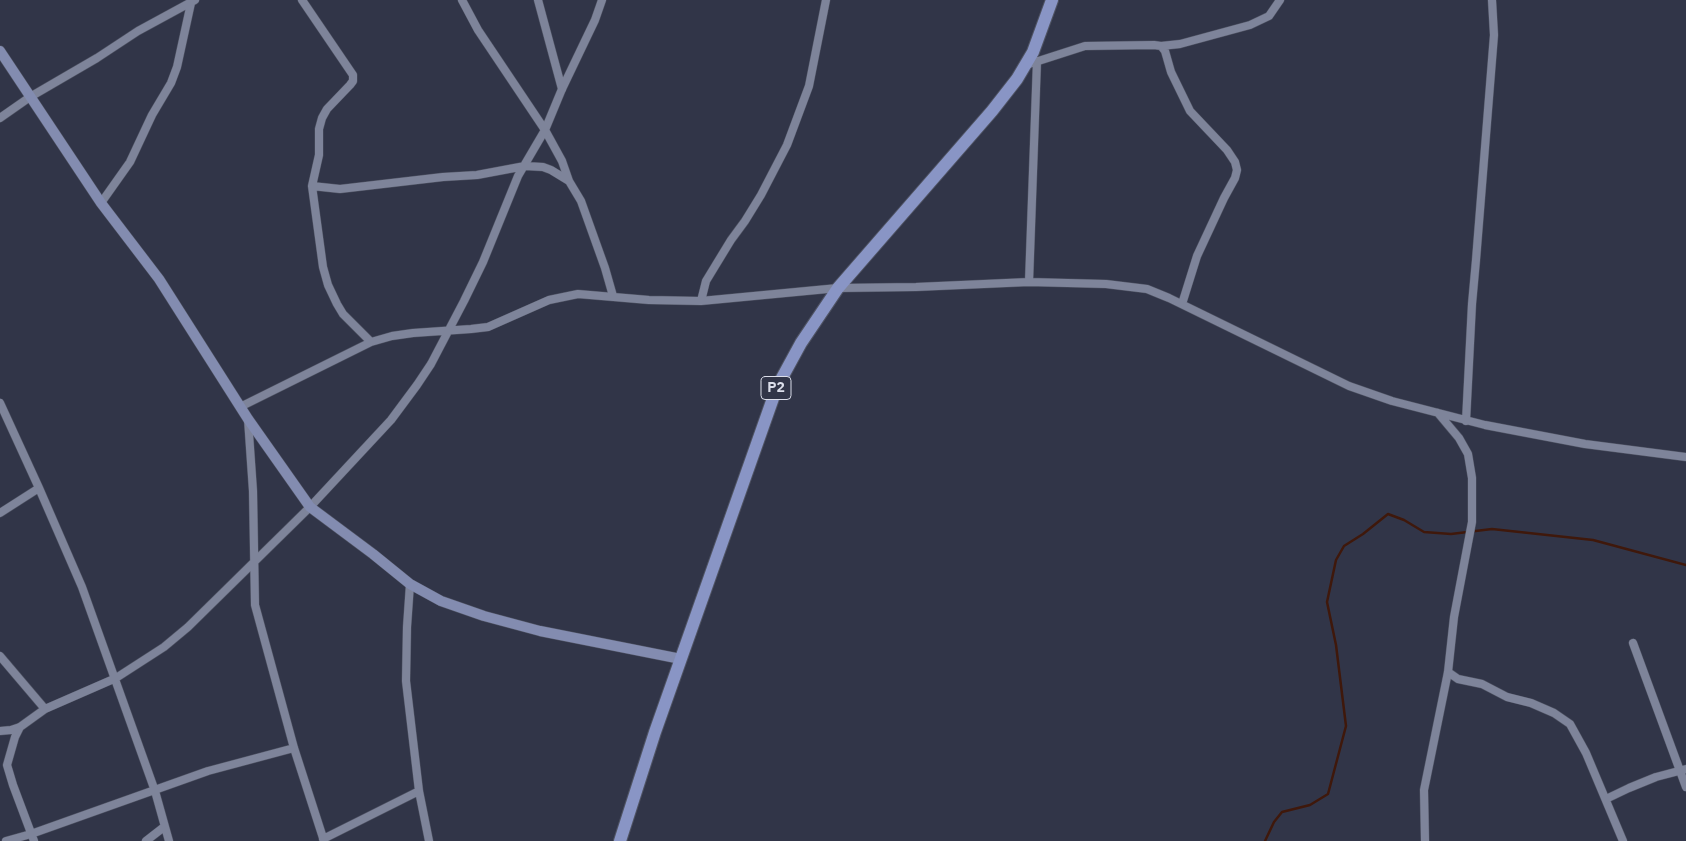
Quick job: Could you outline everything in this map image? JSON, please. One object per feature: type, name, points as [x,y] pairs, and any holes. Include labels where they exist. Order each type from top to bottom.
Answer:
[{"type":"main road","name":"P2","points":[[620,841],[681,659],[777,386],[801,342],[838,288],[992,111],[1031,63],[1033,52],[1052,0]]},
{"type":"main road","points":[[0,51],[101,204],[159,279],[240,407],[310,507],[410,584],[441,601],[484,616],[540,631],[681,659]]},
{"type":"street","points":[[302,0],[352,72],[353,78],[350,85],[327,109],[322,118],[319,129],[319,155],[312,186],[328,285],[343,314],[371,342]]},
{"type":"street","points":[[462,0],[478,30],[545,130],[562,161],[569,181],[580,200],[596,242],[613,296]]},
{"type":"street","points":[[538,0],[562,89]]},
{"type":"street","points":[[0,731],[20,727],[45,709],[116,678],[164,647],[188,627],[310,507],[390,420],[417,385],[450,330],[483,262],[505,207],[545,130],[595,20],[602,0]]},
{"type":"street","points":[[701,301],[710,273],[761,195],[787,145],[809,86],[826,0]]},
{"type":"street","points":[[1029,282],[1031,63],[1086,46],[1161,46],[1180,44],[1250,25],[1268,16],[1280,0]]},
{"type":"street","points":[[1466,421],[1472,304],[1494,35],[1492,0]]},
{"type":"street","points":[[0,118],[30,97],[97,58],[138,31],[193,1]]},
{"type":"street","points":[[101,204],[130,162],[152,115],[171,83],[177,67],[193,1]]},
{"type":"street","points":[[1161,46],[1165,51],[1171,72],[1190,111],[1227,150],[1235,162],[1237,170],[1235,178],[1197,256],[1182,304]]},
{"type":"street","points":[[312,186],[340,189],[477,175],[525,166],[542,167],[569,181]]},
{"type":"street","points":[[240,407],[371,342],[392,336],[488,327],[549,300],[578,294],[649,300],[701,301],[838,288],[1029,282],[1128,286],[1147,289],[1182,304],[1349,386],[1392,402],[1466,421],[1585,444],[1686,457]]},
{"type":"street","points":[[0,404],[2,413],[39,488],[82,587],[155,791],[169,841]]},
{"type":"street","points":[[1425,841],[1424,790],[1448,672],[1454,617],[1472,522],[1472,478],[1468,454],[1459,438],[1438,413]]},
{"type":"street","points":[[248,419],[255,561],[255,605],[294,748],[324,840],[419,791]]},
{"type":"street","points":[[0,513],[39,488]]},
{"type":"street","points":[[410,584],[406,641],[406,681],[419,791],[429,841]]},
{"type":"street","points":[[1633,643],[1683,770],[1686,787]]},
{"type":"street","points":[[0,656],[45,709]]},
{"type":"street","points":[[1448,672],[1458,679],[1489,686],[1507,697],[1531,703],[1564,719],[1570,724],[1579,739],[1623,841]]},
{"type":"street","points":[[20,727],[7,765],[33,838]]},
{"type":"street","points":[[6,841],[33,838],[208,771],[294,748]]},
{"type":"street","points":[[1606,799],[1656,777],[1683,770]]},
{"type":"street","points":[[146,841],[164,827]]},
{"type":"waterway","points":[[1265,841],[1274,822],[1282,812],[1310,805],[1328,794],[1346,726],[1336,645],[1327,602],[1336,560],[1344,546],[1388,514],[1404,520],[1424,532],[1451,534],[1492,529],[1593,540],[1686,565]]}]
